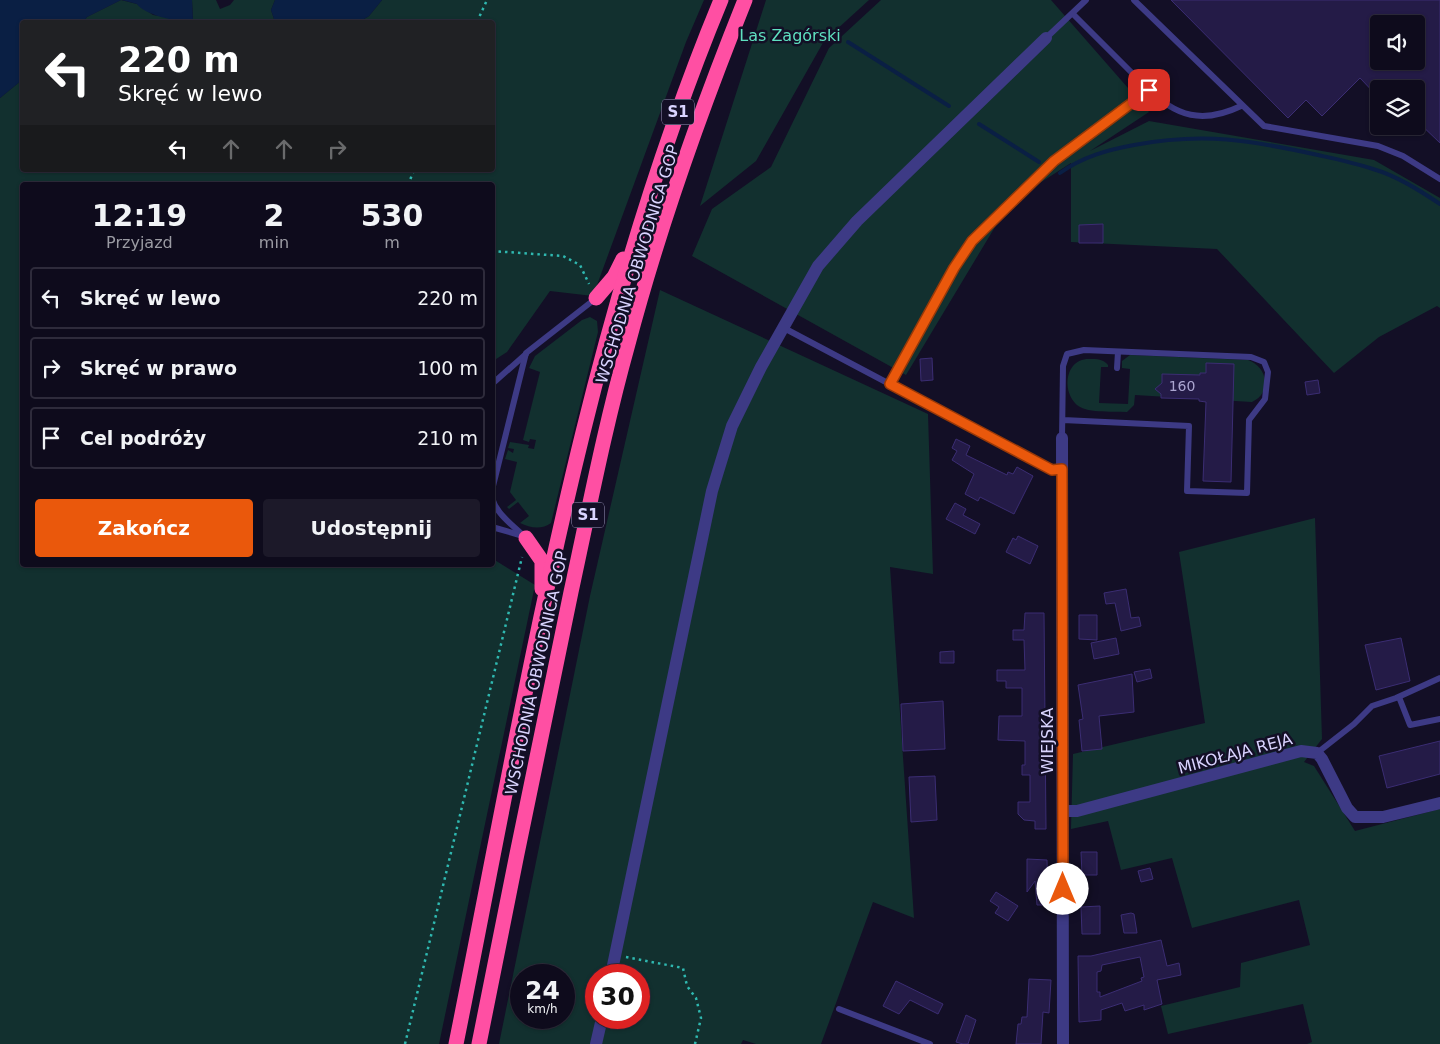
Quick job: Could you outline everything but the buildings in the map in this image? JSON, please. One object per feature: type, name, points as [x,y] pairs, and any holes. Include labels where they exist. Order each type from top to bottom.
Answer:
[{"type":"highway","name":"WSCHODNIA OBWODNICA GOP","points":[[456,1044],[540,623],[600,364],[640,226],[694,66],[721,0]]},
{"type":"highway","name":"WSCHODNIA OBWODNICA GOP","points":[[479,1044],[571,593],[628,344],[662,230],[718,68],[745,0]]},
{"type":"highway","points":[[596,298],[614,277],[640,226]]},
{"type":"highway","points":[[526,538],[542,561],[540,623]]},
{"type":"street","points":[[613,964],[712,491],[732,426],[782,327],[818,266],[858,221],[1046,38]]},
{"type":"street","name":"WIEJSKA","points":[[1062,438],[1063,1044]]},
{"type":"street","name":"MIKOŁAJA REJA","points":[[1063,811],[1077,811],[1301,751],[1316,753],[1355,817],[1383,817],[1440,803]]},
{"type":"street","points":[[596,1044],[599,1029]]},
{"type":"lane","points":[[1046,38],[1086,0]]},
{"type":"lane","points":[[1134,0],[1241,106],[1264,126],[1378,146],[1403,156],[1440,179]]},
{"type":"lane","points":[[1072,14],[1165,105],[1191,115],[1221,115],[1241,106]]},
{"type":"lane","points":[[890,384],[954,268],[972,241],[1054,161],[1149,90]]},
{"type":"lane","points":[[495,381],[526,353],[596,298]]},
{"type":"lane","points":[[782,327],[1052,470],[1062,469]]},
{"type":"lane","points":[[1062,420],[1189,426],[1187,491],[1247,493],[1249,420],[1266,399],[1268,372],[1264,362],[1251,357],[1084,350],[1067,354],[1063,366],[1062,420],[1062,438]]},
{"type":"lane","points":[[1117,368],[1118,352]]},
{"type":"lane","points":[[495,478],[526,353]]},
{"type":"lane","points":[[495,506],[526,538]]},
{"type":"lane","points":[[495,528],[526,538]]},
{"type":"lane","points":[[1316,753],[1354,724],[1372,706],[1399,697],[1440,678]]},
{"type":"lane","points":[[1399,697],[1410,725],[1440,719]]},
{"type":"lane","points":[[839,1009],[930,1044]]},
{"type":"path","points":[[478,20],[486,0]]},
{"type":"path","points":[[495,251],[563,256],[580,265],[596,298]]},
{"type":"path","points":[[405,1044],[526,538]]},
{"type":"path","points":[[617,945],[626,946],[624,956],[683,968],[687,986],[696,998],[702,1018],[695,1044]]},
{"type":"green space","points":[[121,0],[137,4],[153,15],[176,20],[85,20]]},
{"type":"green space","points":[[192,0],[216,0],[220,9],[230,5],[234,0],[275,0],[271,10],[274,20],[193,20]]},
{"type":"green space","points":[[382,0],[704,0],[686,42],[593,296],[550,291],[507,352],[495,360],[495,182],[20,182],[20,567],[495,567],[495,560],[535,585],[439,1044],[0,1044],[0,98],[20,82],[20,172],[495,172],[495,20],[362,20],[369,16]]},
{"type":"green space","name":"Las Zagórski","points":[[766,0],[869,0],[824,41],[756,161],[700,206]]},
{"type":"green space","points":[[881,0],[1051,0],[1149,112],[1090,151],[1149,121],[1374,160],[1440,198],[1440,308],[1437,306],[1379,337],[1334,373],[1217,249],[1071,242],[1071,163],[1010,202],[906,375],[692,256],[712,209],[771,167],[829,48]]},
{"type":"green space","points":[[660,290],[928,414],[933,574],[890,567],[914,918],[873,902],[821,1044],[756,1044],[743,1040],[741,1044],[499,1044],[510,990],[510,1029],[575,1029],[575,964],[515,964],[590,596]]},
{"type":"green space","points":[[590,317],[597,321],[598,332],[551,523],[536,528],[528,526],[520,523],[529,516],[518,502],[509,509],[507,507],[516,500],[510,492],[517,462],[505,459],[508,450],[513,453],[514,449],[508,448],[510,442],[529,445],[528,448],[534,449],[536,440],[530,439],[529,442],[523,440],[540,372],[529,368],[535,356],[582,320]]},
{"type":"green space","points":[[1130,355],[1248,360],[1260,368],[1265,380],[1265,387],[1263,393],[1252,402],[1135,395],[1134,405],[1127,412],[1095,411],[1077,405],[1068,390],[1069,373],[1074,365],[1080,361],[1090,359],[1102,360],[1108,365],[1108,367],[1101,367],[1099,403],[1128,404],[1130,369],[1122,368],[1122,361]]},
{"type":"green space","points":[[1315,518],[1322,739],[1304,762],[1314,766],[1355,831],[1440,809],[1440,1044],[1307,1044],[1312,1042],[1303,1004],[1168,1034],[1161,1006],[1240,987],[1241,963],[1310,945],[1299,900],[1192,928],[1172,858],[1121,870],[1108,821],[1071,829],[1073,754],[1205,723],[1179,552]]},
{"type":"water","points":[[0,0],[121,0],[85,20],[20,20],[20,82],[0,98]]},
{"type":"water","points":[[122,0],[192,0],[193,20],[163,18],[147,12],[137,4]]},
{"type":"water","points":[[275,0],[382,0],[369,16],[362,20],[274,20],[271,10]]},
{"type":"waterway","points":[[848,42],[949,106]]},
{"type":"waterway","points":[[979,124],[1039,162]]},
{"type":"waterway","points":[[1060,173],[1086,158],[1124,147],[1159,141],[1205,138],[1270,145],[1366,167],[1399,179],[1440,204]]},
{"type":"route","points":[[1063,889],[1062,469],[1052,470],[890,384],[954,268],[972,241],[1054,161],[1149,90]]}]
